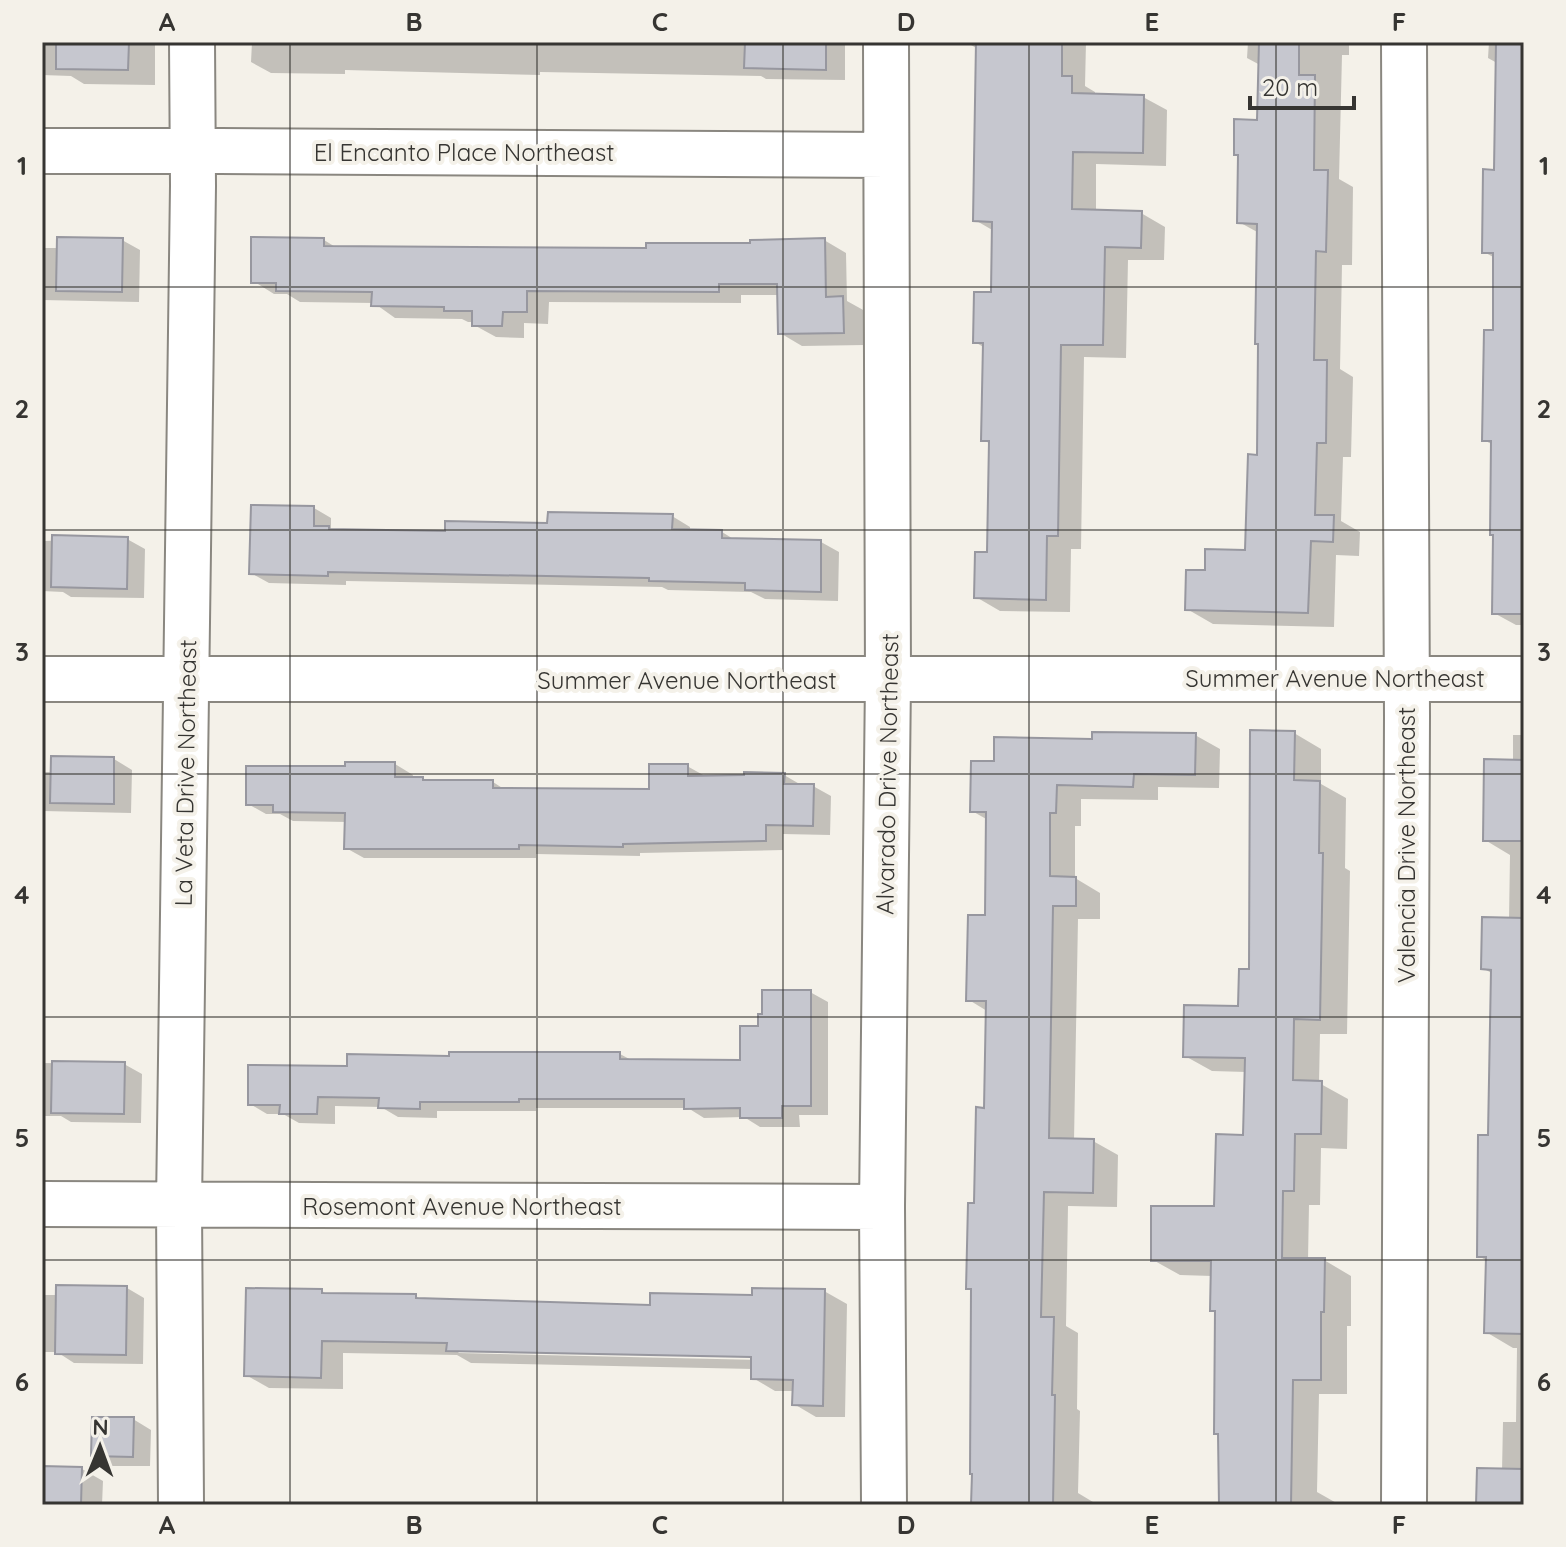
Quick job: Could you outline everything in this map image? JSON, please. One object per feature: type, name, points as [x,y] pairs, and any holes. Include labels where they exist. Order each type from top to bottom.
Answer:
[{"type":"street","name":"La Veta Drive Northeast","points":[[181,1505],[179,1205],[192,42]]},
{"type":"street","name":"Alvarado Drive Northeast","points":[[884,1505],[882,1207],[888,680],[886,42]]},
{"type":"street","name":"Valencia Drive Northeast","points":[[1404,42],[1404,1505]]},
{"type":"street","name":"El Encanto Place Northeast","points":[[42,151],[886,155]]},
{"type":"street","name":"Summer Avenue Northeast","points":[[42,679],[1524,679]]},
{"type":"street","name":"Rosemont Avenue Northeast","points":[[42,1204],[882,1207]]},
{"type":"building","points":[[56,42],[129,42],[128,70],[56,69]]},
{"type":"building","points":[[745,42],[826,42],[826,70],[744,68]]},
{"type":"building","points":[[976,42],[1062,42],[1062,76],[1072,76],[1072,93],[1144,95],[1143,153],[1073,152],[1072,209],[1142,211],[1141,248],[1105,247],[1103,345],[1061,345],[1058,536],[1047,536],[1046,600],[974,598],[975,552],[987,552],[989,441],[981,441],[983,343],[973,343],[974,292],[991,292],[992,222],[973,221]]},
{"type":"building","points":[[1259,42],[1299,42],[1299,75],[1315,75],[1314,170],[1328,170],[1326,252],[1316,251],[1314,360],[1327,360],[1326,443],[1317,443],[1315,515],[1334,515],[1333,542],[1311,541],[1308,613],[1185,610],[1186,570],[1205,570],[1205,549],[1245,550],[1248,454],[1257,455],[1257,224],[1237,223],[1238,155],[1234,155],[1234,119],[1257,120]]},
{"type":"building","points":[[1496,42],[1524,42],[1524,614],[1492,614],[1491,441],[1482,441],[1484,330],[1493,330],[1493,253],[1482,253],[1483,169],[1494,170]]},
{"type":"building","points":[[57,237],[123,238],[122,292],[56,291]]},
{"type":"building","points":[[251,237],[324,238],[324,246],[646,248],[646,243],[750,243],[750,240],[825,238],[826,297],[843,296],[844,333],[778,334],[777,284],[719,284],[719,292],[527,291],[527,312],[503,312],[502,326],[472,326],[472,311],[444,311],[444,307],[371,306],[372,292],[276,291],[276,283],[251,283]]},
{"type":"building","points":[[251,505],[314,506],[314,526],[329,526],[329,529],[445,531],[445,521],[547,523],[548,512],[673,514],[672,529],[722,530],[722,538],[821,540],[821,592],[745,590],[745,583],[649,581],[649,578],[328,572],[328,576],[249,574]]},
{"type":"building","points":[[52,535],[128,537],[127,589],[51,587]]},
{"type":"building","points":[[1250,730],[1295,731],[1294,780],[1320,781],[1319,853],[1323,853],[1320,1020],[1294,1019],[1293,1080],[1322,1081],[1321,1134],[1295,1134],[1294,1191],[1283,1191],[1282,1258],[1325,1258],[1324,1312],[1321,1312],[1321,1380],[1293,1380],[1291,1505],[1219,1505],[1218,1434],[1214,1434],[1215,1311],[1210,1311],[1211,1261],[1151,1261],[1151,1206],[1214,1206],[1216,1134],[1243,1135],[1245,1058],[1183,1057],[1184,1005],[1238,1006],[1239,969],[1249,969]]},
{"type":"building","points":[[1092,732],[1196,733],[1195,775],[1134,774],[1133,787],[1057,785],[1056,813],[1050,813],[1050,876],[1076,877],[1076,906],[1053,906],[1049,1138],[1094,1139],[1093,1193],[1044,1192],[1041,1317],[1054,1317],[1053,1505],[971,1505],[971,1289],[966,1289],[968,1203],[974,1203],[976,1107],[984,1108],[986,1001],[966,1001],[968,915],[985,915],[986,812],[970,812],[971,761],[994,761],[994,737],[1092,739]]},
{"type":"building","points":[[51,756],[114,757],[114,804],[50,803]]},
{"type":"building","points":[[1484,759],[1524,760],[1524,841],[1483,841]]},
{"type":"building","points":[[345,762],[395,762],[395,777],[493,780],[493,788],[649,789],[649,764],[688,764],[688,776],[785,773],[784,784],[814,784],[813,826],[766,825],[766,841],[623,844],[623,847],[519,845],[519,849],[344,849],[345,813],[273,812],[273,805],[246,805],[246,766],[345,766]]},
{"type":"building","points":[[1482,917],[1524,918],[1524,1334],[1484,1333],[1486,1257],[1477,1257],[1478,1135],[1488,1135],[1491,970],[1481,969]]},
{"type":"building","points":[[762,990],[811,990],[811,1106],[782,1106],[782,1118],[740,1118],[740,1108],[684,1109],[684,1099],[420,1102],[420,1109],[378,1108],[379,1098],[318,1097],[317,1114],[279,1114],[280,1105],[248,1105],[248,1065],[347,1066],[347,1054],[449,1056],[449,1052],[620,1052],[620,1059],[740,1060],[740,1026],[758,1026],[758,1014],[762,1014]]},
{"type":"building","points":[[52,1061],[125,1062],[124,1114],[51,1113]]},
{"type":"building","points":[[56,1285],[127,1286],[126,1355],[55,1354]]},
{"type":"building","points":[[246,1288],[416,1294],[416,1298],[650,1305],[650,1293],[752,1295],[752,1288],[825,1289],[823,1406],[792,1405],[793,1380],[751,1379],[751,1357],[446,1351],[447,1343],[322,1341],[321,1378],[244,1376]]},
{"type":"building","points":[[92,1417],[134,1417],[133,1457],[91,1456]]},
{"type":"building","points":[[42,1466],[82,1467],[81,1505],[42,1505]]},
{"type":"building","points":[[1477,1468],[1524,1469],[1524,1505],[1476,1505]]}]
